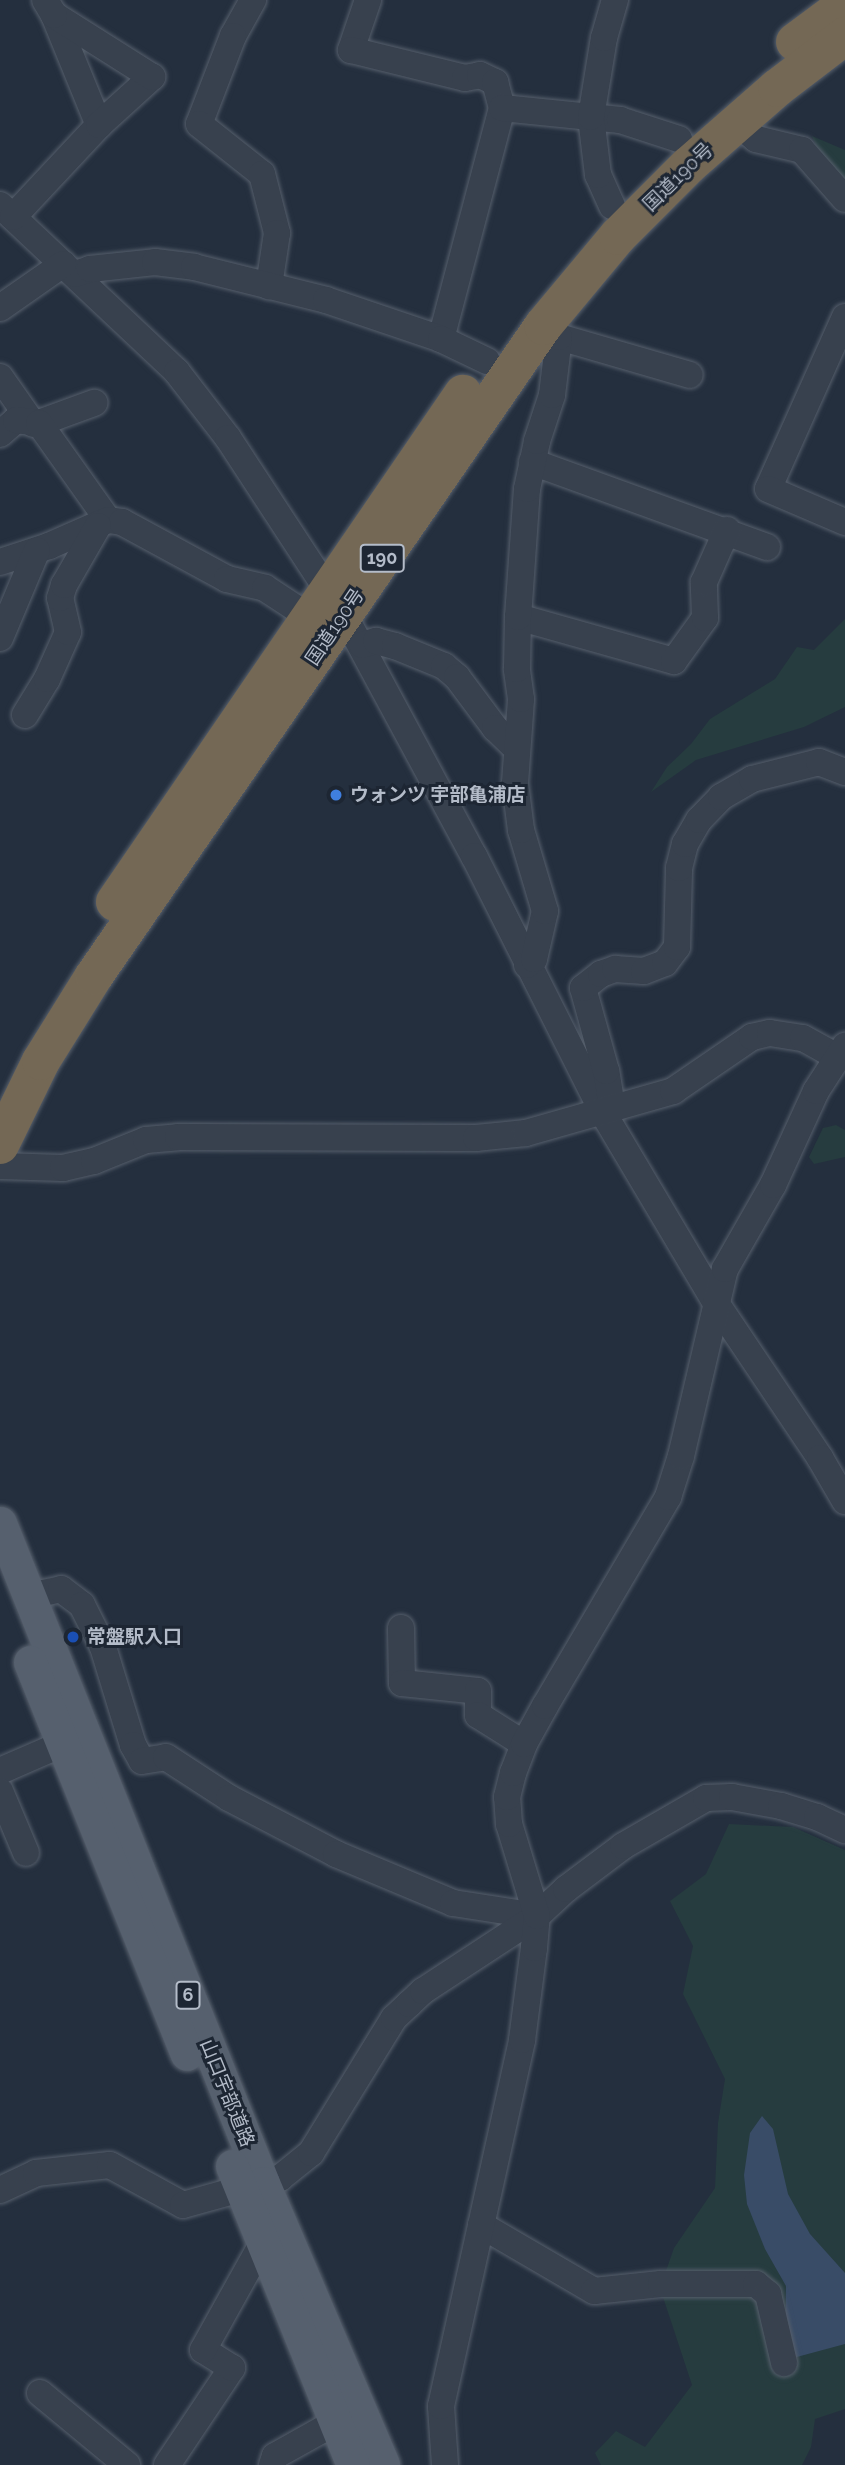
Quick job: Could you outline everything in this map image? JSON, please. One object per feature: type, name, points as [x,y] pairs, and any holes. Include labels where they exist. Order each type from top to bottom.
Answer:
[{"type":"highway","name":"国道190号","points":[[0,1145],[65,1021],[335,620],[487,361],[524,309],[612,205],[679,139],[734,90],[845,5]]},
{"type":"highway","name":"国道190号","points":[[0,1084],[58,988],[551,332],[618,236],[689,165],[845,36]]},
{"type":"main road","name":"山口宇部道路","points":[[0,1523],[15,1591],[62,1744],[252,2187],[383,2465]]},
{"type":"main road","name":"山口宇部道路","points":[[15,1591],[252,2187],[262,2244],[353,2465]]},
{"type":"street","points":[[253,0],[233,36],[199,124],[261,174],[276,233],[270,286]]},
{"type":"street","points":[[368,0],[351,50],[465,78],[480,75],[495,82],[502,108],[441,339]]},
{"type":"street","points":[[612,205],[598,175],[591,117],[604,38],[615,0]]},
{"type":"street","points":[[49,8],[99,125]]},
{"type":"street","points":[[49,8],[152,77],[7,211],[180,376],[228,438],[474,856],[527,965],[716,1303],[820,1458],[845,1502]]},
{"type":"street","points":[[502,108],[620,120],[679,139]]},
{"type":"street","points":[[737,123],[756,139],[802,150],[845,199]]},
{"type":"street","points":[[0,308],[69,269],[155,262],[194,267],[326,300],[441,339],[487,361]]},
{"type":"street","points":[[527,965],[534,959],[545,911],[521,831],[515,783],[521,699],[517,669],[518,617],[532,462],[552,395],[551,332],[690,374]]},
{"type":"street","points":[[842,333],[768,489],[845,522]]},
{"type":"street","points":[[0,377],[36,423],[103,523]]},
{"type":"street","points":[[0,434],[16,420],[36,423],[94,403]]},
{"type":"street","points":[[532,462],[636,501],[727,530],[767,547]]},
{"type":"street","points":[[0,562],[103,523],[122,522],[227,579],[265,588],[376,641],[444,666],[457,677],[495,728],[516,748]]},
{"type":"street","points":[[25,715],[47,679],[68,632],[60,598],[64,585],[103,523]]},
{"type":"street","points":[[518,617],[674,661],[705,618],[704,582],[727,530]]},
{"type":"street","points":[[0,638],[37,550]]},
{"type":"street","points":[[607,1109],[606,1071],[583,988],[601,974],[615,970],[644,971],[665,963],[677,947],[679,868],[685,844],[699,820],[721,797],[752,779],[819,762],[845,772]]},
{"type":"street","points":[[0,1166],[63,1168],[94,1161],[146,1140],[178,1137],[476,1138],[526,1133],[673,1091],[752,1037],[770,1033],[803,1038],[841,1052],[816,1091],[773,1185],[731,1256],[716,1303],[681,1456],[668,1497],[524,1744],[507,1797],[509,1824],[537,1916],[522,2040],[441,2406],[445,2465]]},
{"type":"street","points":[[15,1591],[61,1589],[82,1605],[103,1647],[133,1745],[142,1761],[166,1757],[229,1798],[336,1854],[453,1903],[537,1916]]},
{"type":"street","points":[[401,1628],[402,1683],[478,1691],[478,1715],[524,1744]]},
{"type":"street","points":[[0,1772],[62,1744]]},
{"type":"street","points":[[0,1791],[26,1853]]},
{"type":"street","points":[[0,2190],[36,2173],[110,2165],[183,2205],[280,2178],[311,2153],[401,2011],[423,1991],[537,1916],[566,1889],[623,1846],[706,1798],[732,1797],[781,1806],[817,1817],[845,1830]]},
{"type":"street","points":[[481,2225],[594,2291],[661,2284],[756,2284],[768,2294],[784,2362]]},
{"type":"street","points":[[167,2465],[232,2368],[203,2350],[262,2244]]},
{"type":"street","points":[[40,2393],[127,2465]]},
{"type":"street","points":[[272,2465],[275,2456],[334,2423]]},
{"type":"green space","points":[[812,136],[845,150],[845,179],[818,151]]},
{"type":"green space","points":[[845,619],[845,707],[804,727],[696,760],[651,792],[667,767],[691,744],[710,719],[775,679],[797,647],[814,650]]},
{"type":"green space","points":[[836,1125],[845,1130],[845,1157],[814,1164],[809,1157],[823,1128]]},
{"type":"green space","points":[[729,1824],[793,1827],[845,1850],[845,2409],[815,2419],[811,2447],[802,2465],[601,2465],[595,2453],[616,2431],[645,2447],[692,2385],[660,2288],[674,2248],[715,2188],[718,2123],[725,2079],[683,1994],[693,1946],[670,1901],[706,1874]]},
{"type":"water","points":[[762,2116],[773,2129],[788,2194],[810,2234],[845,2273],[845,2344],[793,2358],[785,2352],[786,2286],[765,2249],[747,2204],[744,2175],[750,2133]]},
{"type":"place","name":"ウォンツ 宇部亀浦店","points":[[336,795]]},
{"type":"place","name":"常盤駅入口","points":[[73,1637]]}]
